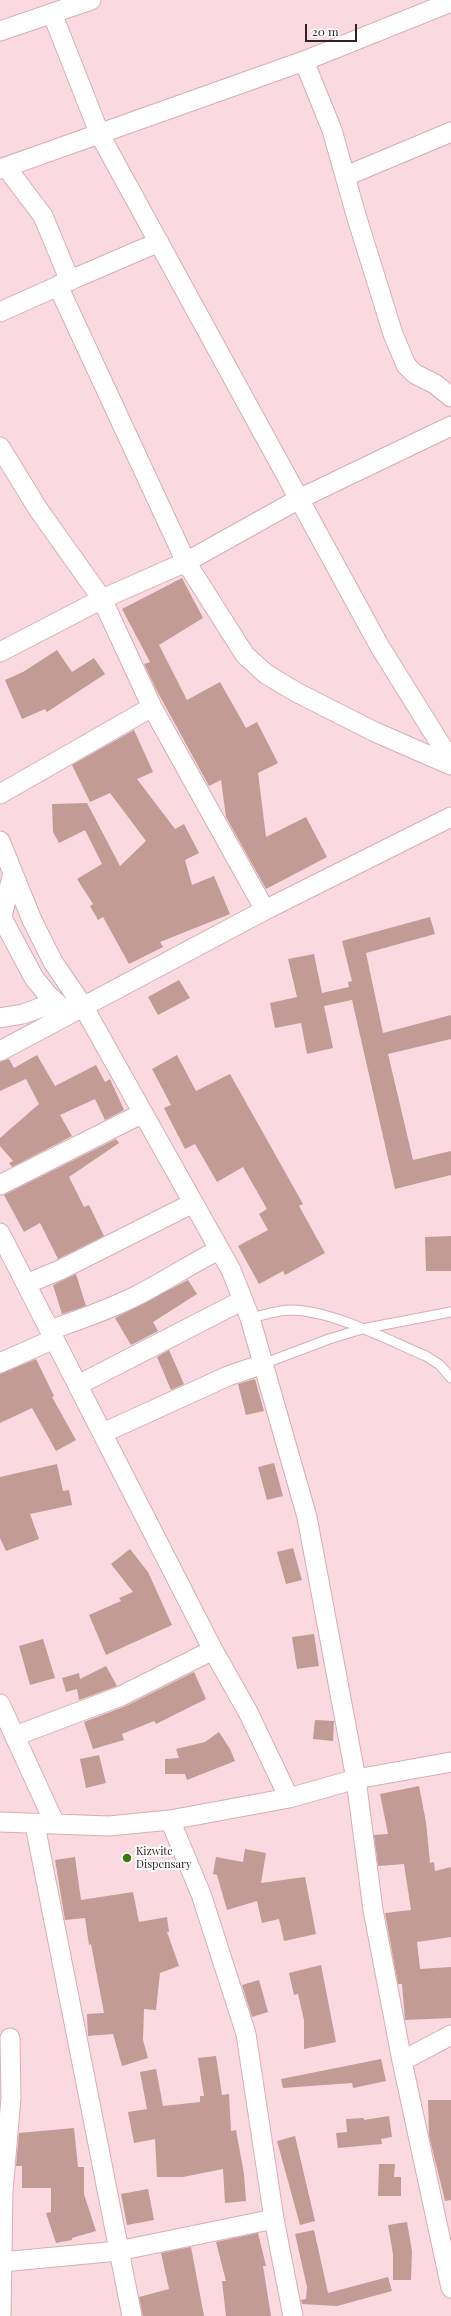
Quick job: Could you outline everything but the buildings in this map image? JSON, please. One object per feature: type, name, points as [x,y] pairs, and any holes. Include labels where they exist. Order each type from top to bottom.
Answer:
[{"type":"street","points":[[0,31],[91,0]]},
{"type":"street","points":[[451,2],[304,61],[100,135],[3,168],[43,216],[64,283],[186,562],[245,655],[266,674],[339,715],[451,765]]},
{"type":"street","points":[[52,13],[100,135],[380,647],[451,761]]},
{"type":"street","points":[[304,61],[332,130],[356,215],[393,334],[406,365],[415,374],[435,384],[451,397]]},
{"type":"street","points":[[346,176],[451,132]]},
{"type":"street","points":[[0,312],[159,242]]},
{"type":"street","points":[[0,652],[102,599],[186,562],[299,499],[451,426]]},
{"type":"street","points":[[0,447],[38,509],[102,599],[152,707],[265,910]]},
{"type":"street","points":[[0,794],[152,707]]},
{"type":"street","points":[[0,1051],[69,1008],[451,817]]},
{"type":"street","points":[[0,841],[32,920],[53,962],[69,1008]]},
{"type":"street","points":[[13,873],[1,921],[34,978],[69,1008],[143,1113],[231,1270],[250,1318],[308,1517],[356,1779],[373,1910],[402,2061],[451,2288]]},
{"type":"street","points":[[0,1018],[69,1008]]},
{"type":"street","points":[[0,1185],[143,1113]]},
{"type":"street","points":[[26,1284],[60,1270],[193,1203]]},
{"type":"street","points":[[0,1233],[213,1650],[248,1712],[289,1798]]},
{"type":"street","points":[[0,1363],[52,1334],[131,1298],[184,1267],[219,1250]]},
{"type":"street","points":[[78,1385],[243,1300]]},
{"type":"street","points":[[103,1433],[228,1376],[263,1364]]},
{"type":"street","points":[[15,1736],[121,1696],[213,1650]]},
{"type":"street","points":[[0,1704],[56,1824]]},
{"type":"street","points":[[0,1822],[109,1826],[170,1820],[289,1798],[356,1779],[451,1762]]},
{"type":"street","points":[[170,1820],[201,1894],[246,2034],[274,2219],[293,2316]]},
{"type":"street","points":[[35,1824],[132,2316]]},
{"type":"street","points":[[402,2061],[451,2035]]},
{"type":"street","points":[[1,2316],[1,2191],[4,2136],[11,2098],[10,2038]]},
{"type":"street","points":[[2,2262],[118,2251],[274,2219]]},
{"type":"lane","points":[[250,1318],[293,1310],[324,1315],[426,1356],[440,1365],[451,1378]]},
{"type":"lane","points":[[263,1364],[329,1339],[362,1329],[451,1312]]},
{"type":"place","name":"Kizwite Dispensary","points":[[127,1858]]}]
